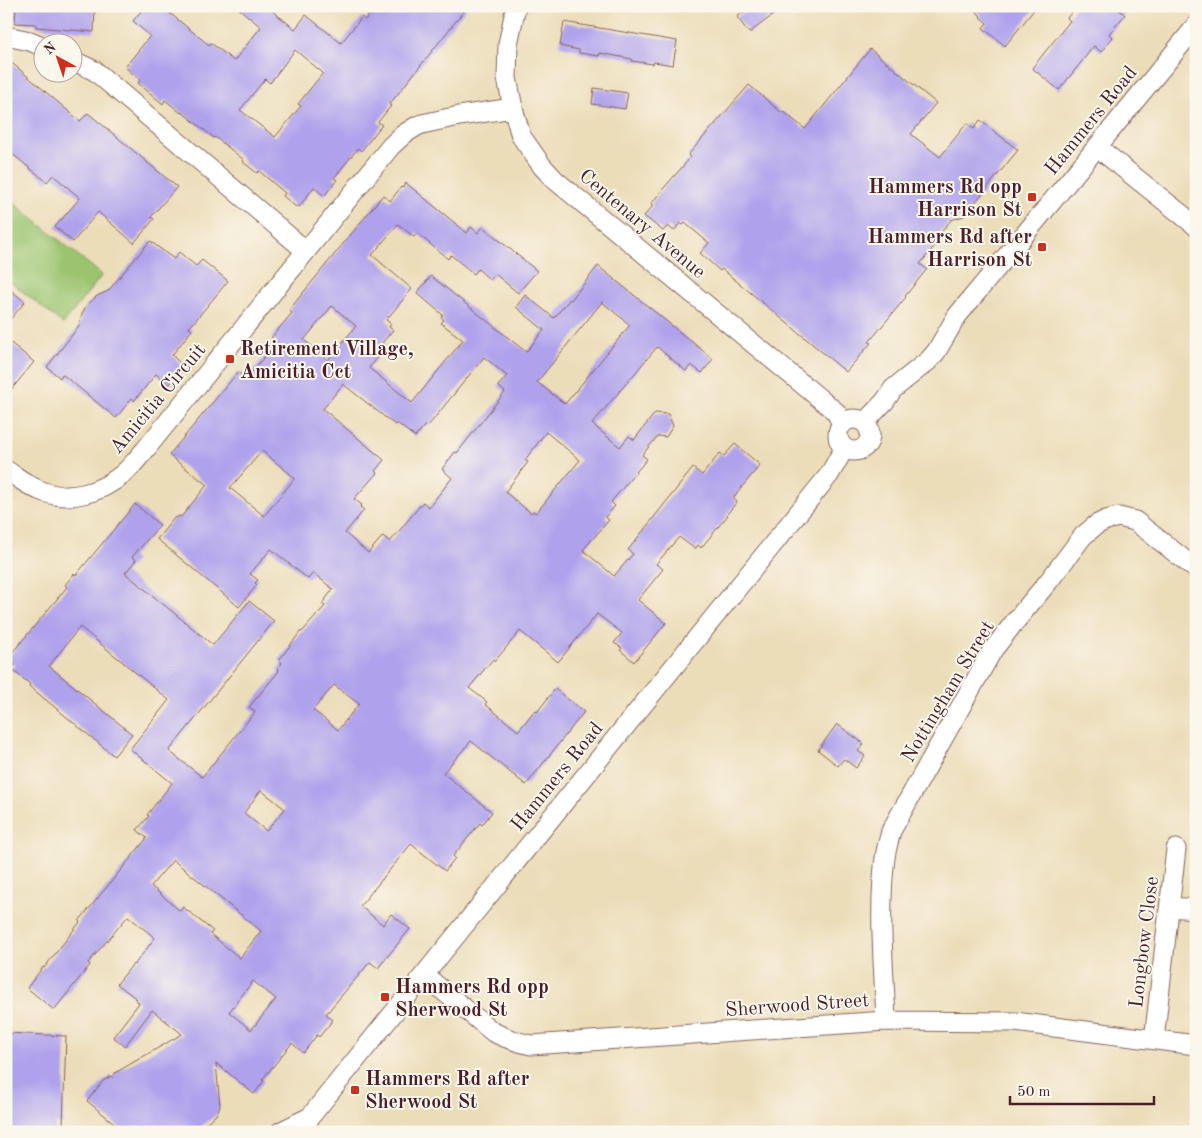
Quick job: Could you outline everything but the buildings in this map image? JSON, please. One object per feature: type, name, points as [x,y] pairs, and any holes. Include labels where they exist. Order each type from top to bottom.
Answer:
[{"type":"street","name":"Centenary Avenue","points":[[516,6],[508,44],[507,78],[521,136],[542,166],[555,180],[832,408],[842,424]]},
{"type":"street","name":"Hammers Road","points":[[864,423],[893,390],[936,352],[956,316],[1098,147],[1196,26]]},
{"type":"street","points":[[6,36],[32,42]]},
{"type":"street","points":[[82,65],[95,71],[306,251]]},
{"type":"street","name":"Amicitia Circuit","points":[[6,470],[38,490],[68,496],[91,492],[108,484],[124,473],[164,427],[391,146],[416,126],[459,116],[513,108]]},
{"type":"street","points":[[1098,147],[1196,226]]},
{"type":"street","points":[[850,419],[862,421],[870,431],[867,445],[863,449],[854,452],[840,445],[838,433],[842,424],[850,419]]},
{"type":"street","name":"Hammers Road","points":[[296,1132],[307,1127],[424,975],[829,475],[844,448]]},
{"type":"street","name":"Nottingham Street","points":[[886,1021],[882,926],[883,886],[885,856],[892,831],[992,651],[1048,582],[1069,552],[1083,536],[1096,525],[1106,520],[1119,517],[1135,521],[1196,569]]},
{"type":"street","name":"Longbow Close","points":[[1154,1040],[1176,849]]},
{"type":"street","points":[[1170,907],[1196,909]]},
{"type":"street","name":"Sherwood Street","points":[[424,975],[493,1032],[504,1038],[531,1045],[886,1021],[1015,1022],[1196,1045]]},
{"type":"street","points":[[280,1132],[307,1127]]},
{"type":"green space","points":[[14,203],[102,275],[63,324],[6,278],[6,213]]},
{"type":"place","name":"Hammers Rd opp Harrison St","points":[[1032,197]]},
{"type":"place","name":"Hammers Rd after Harrison St","points":[[1042,247]]},
{"type":"place","name":"Retirement Village, Amicitia Cct","points":[[230,359]]},
{"type":"place","name":"Hammers Rd opp Sherwood St","points":[[385,997]]},
{"type":"place","name":"Hammers Rd after Sherwood St","points":[[355,1090]]}]
